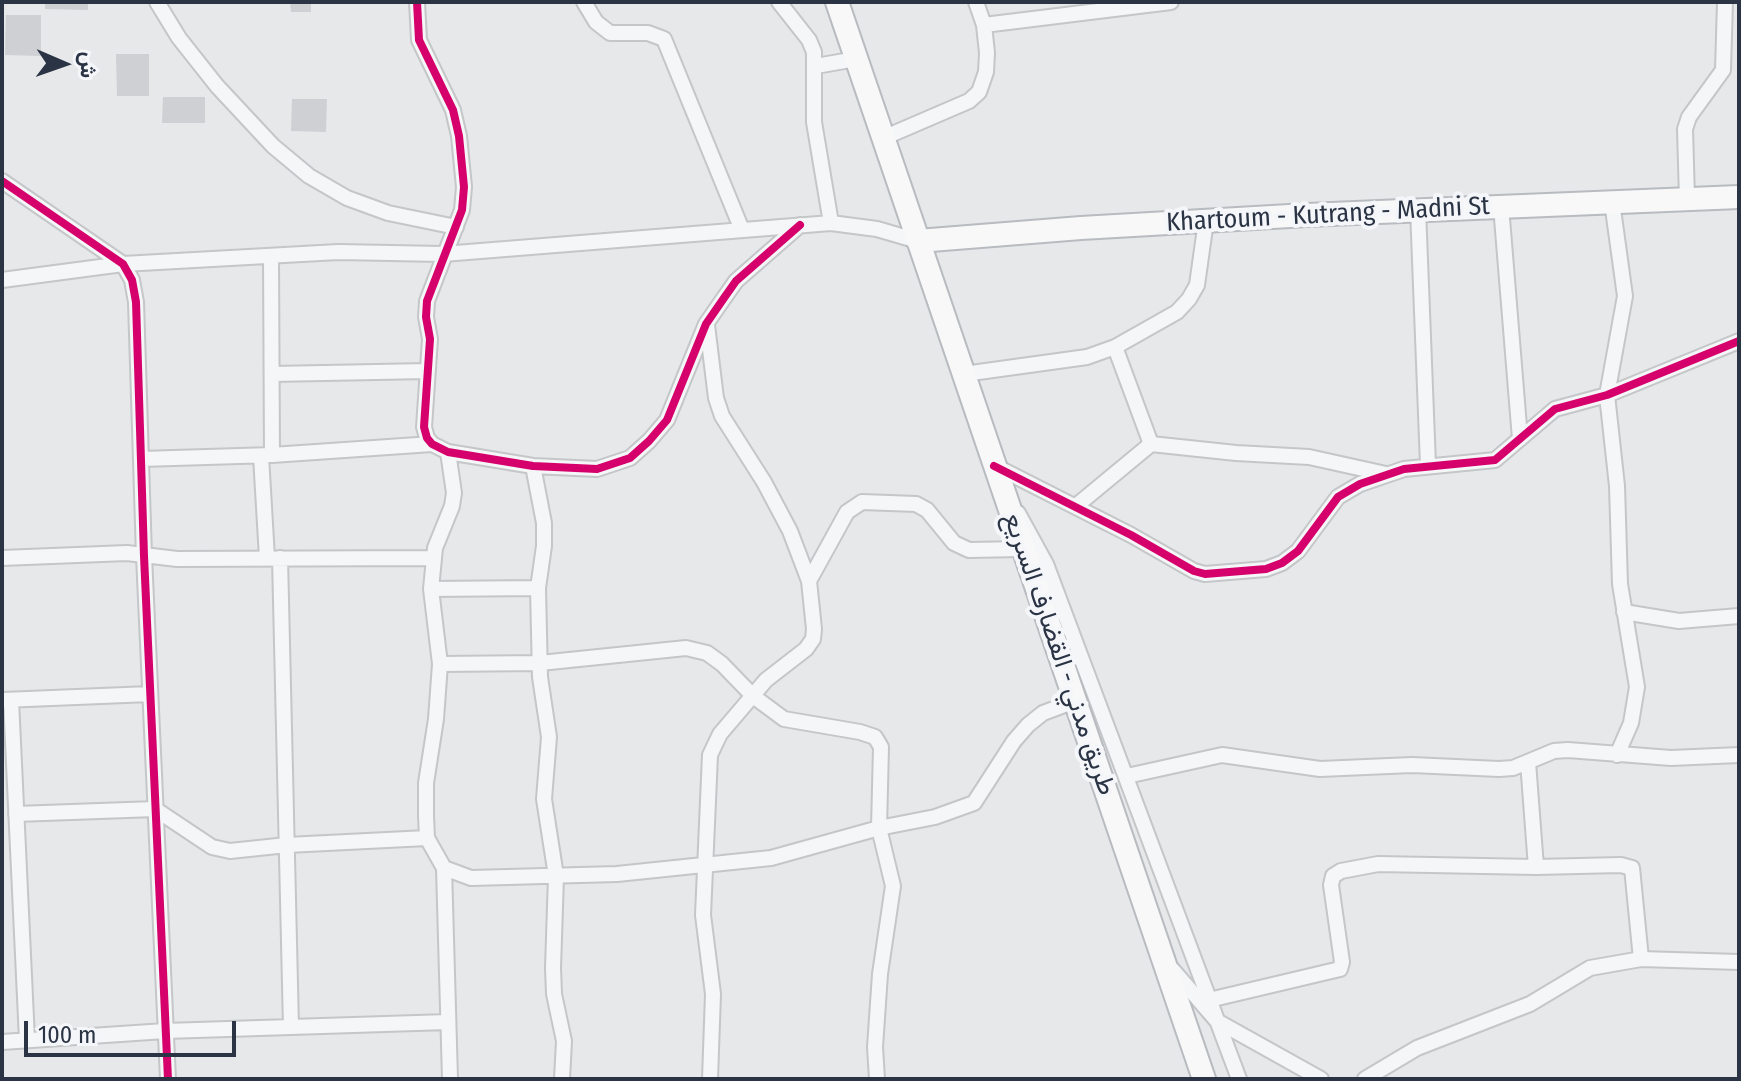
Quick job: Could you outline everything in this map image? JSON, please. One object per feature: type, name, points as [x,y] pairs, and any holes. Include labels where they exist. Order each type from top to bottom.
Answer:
[{"type":"highway","name":"طريق مدني - القضارف السريع","points":[[837,2],[1204,1079]]},
{"type":"highway","name":"Khartoum - Kutrang - Madni St","points":[[918,241],[1418,209],[1739,197]]},
{"type":"street","points":[[157,2],[179,38],[217,86],[273,146],[309,176],[347,198],[388,213],[456,227]]},
{"type":"street","points":[[417,2],[419,40],[453,110],[464,187],[462,210],[427,301],[430,339],[424,427],[432,444],[448,452],[533,466],[597,469],[630,458],[667,420],[706,324],[736,281],[800,225]]},
{"type":"street","points":[[584,2],[596,22],[610,33],[648,33],[664,39],[742,230]]},
{"type":"street","points":[[779,2],[809,40],[814,52],[814,122],[831,223]]},
{"type":"street","points":[[883,138],[969,101],[979,92],[986,72],[984,25],[976,2]]},
{"type":"street","points":[[984,25],[1171,2]]},
{"type":"street","points":[[1687,199],[1685,129],[1689,117],[1723,70],[1725,2]]},
{"type":"street","points":[[816,66],[856,59]]},
{"type":"street","points":[[2,181],[123,264],[132,280],[136,302],[144,556],[168,1079]]},
{"type":"street","points":[[1612,202],[1625,296],[1607,395],[1617,486],[1620,584],[1637,687],[1631,723],[1617,755]]},
{"type":"street","points":[[1501,206],[1520,439]]},
{"type":"street","points":[[1418,209],[1428,465]]},
{"type":"street","points":[[964,374],[1087,357],[1115,347],[1177,312],[1197,285],[1206,221]]},
{"type":"street","points":[[2,280],[123,264],[338,252],[443,254],[831,223],[877,229],[918,241]]},
{"type":"street","points":[[271,256],[272,374],[266,456],[274,558],[287,845],[291,1027]]},
{"type":"street","points":[[706,324],[716,398],[722,416],[778,507],[809,581],[813,639],[806,649],[766,680],[720,734],[710,755],[703,915],[713,994],[710,1079]]},
{"type":"street","points":[[994,466],[1076,506],[1194,571],[1205,574],[1266,569],[1282,563],[1298,551],[1338,497],[1360,484],[1386,474],[1428,465],[1495,460],[1555,409],[1607,395],[1739,341]]},
{"type":"street","points":[[1115,347],[1151,444]]},
{"type":"street","points":[[272,374],[428,371]]},
{"type":"street","points":[[141,459],[266,456],[432,444]]},
{"type":"street","points":[[1076,506],[1151,444],[1309,457],[1386,474]]},
{"type":"street","points":[[448,452],[454,493],[433,558],[431,589],[440,664],[436,719],[426,783],[427,838],[444,868],[450,1079]]},
{"type":"street","points":[[533,466],[544,523],[538,588],[540,663],[549,737],[544,799],[556,876],[553,968],[554,994],[564,1041],[562,1079]]},
{"type":"street","points":[[1002,489],[1028,528],[1046,564],[1239,1079]]},
{"type":"street","points":[[809,581],[847,512],[862,502],[916,504],[927,510],[954,543],[969,550],[1022,549]]},
{"type":"street","points":[[2,558],[127,553],[177,559],[433,558]]},
{"type":"street","points":[[431,589],[538,588]]},
{"type":"street","points":[[1624,612],[1679,621],[1739,616]]},
{"type":"street","points":[[440,664],[540,663],[686,648],[707,653],[753,696],[784,719],[875,737],[881,747],[879,828],[893,886],[880,974],[875,1047],[877,1079]]},
{"type":"street","points":[[27,1040],[18,833],[6,700],[150,694]]},
{"type":"street","points":[[444,868],[471,878],[617,874],[771,858],[879,828],[935,817],[974,803],[1014,741],[1028,725],[1043,713],[1075,701]]},
{"type":"street","points":[[1127,776],[1222,755],[1320,769],[1412,765],[1499,769],[1554,751],[1568,750],[1671,758],[1739,755]]},
{"type":"street","points":[[1528,762],[1536,867]]},
{"type":"street","points":[[16,814],[155,809],[212,847],[247,851],[287,845],[427,838]]},
{"type":"street","points":[[2,833],[18,833]]},
{"type":"street","points":[[1209,1000],[1340,969],[1342,962],[1331,885],[1333,876],[1341,871],[1378,864],[1621,865],[1632,868],[1641,959]]},
{"type":"street","points":[[1163,959],[1217,1021],[1321,1079]]},
{"type":"street","points":[[1365,1079],[1417,1048],[1530,1004],[1590,968],[1641,959],[1739,962]]},
{"type":"street","points":[[2,1042],[165,1031],[448,1022]]},
{"type":"building","points":[[45,2],[88,2],[88,10],[45,9]]},
{"type":"building","points":[[290,2],[311,2],[311,12],[291,12]]},
{"type":"building","points":[[6,15],[41,15],[41,56],[5,55]]},
{"type":"building","points":[[116,54],[149,54],[149,96],[117,96]]},
{"type":"building","points":[[163,97],[205,97],[205,123],[162,123]]},
{"type":"building","points":[[292,99],[327,99],[326,132],[291,131]]},
{"type":"cycle path","points":[[417,2],[419,40],[453,110],[464,187],[462,210],[427,301],[430,339],[424,427],[432,444],[448,452],[533,466],[597,469],[630,458],[667,420],[706,324],[736,281],[800,225]]},
{"type":"cycle path","points":[[2,181],[123,264],[132,280],[136,302],[144,556],[168,1079]]},
{"type":"cycle path","points":[[994,466],[1131,535],[1194,571],[1205,574],[1266,569],[1282,563],[1298,551],[1338,497],[1360,484],[1404,469],[1495,460],[1555,409],[1607,395],[1739,341]]}]
